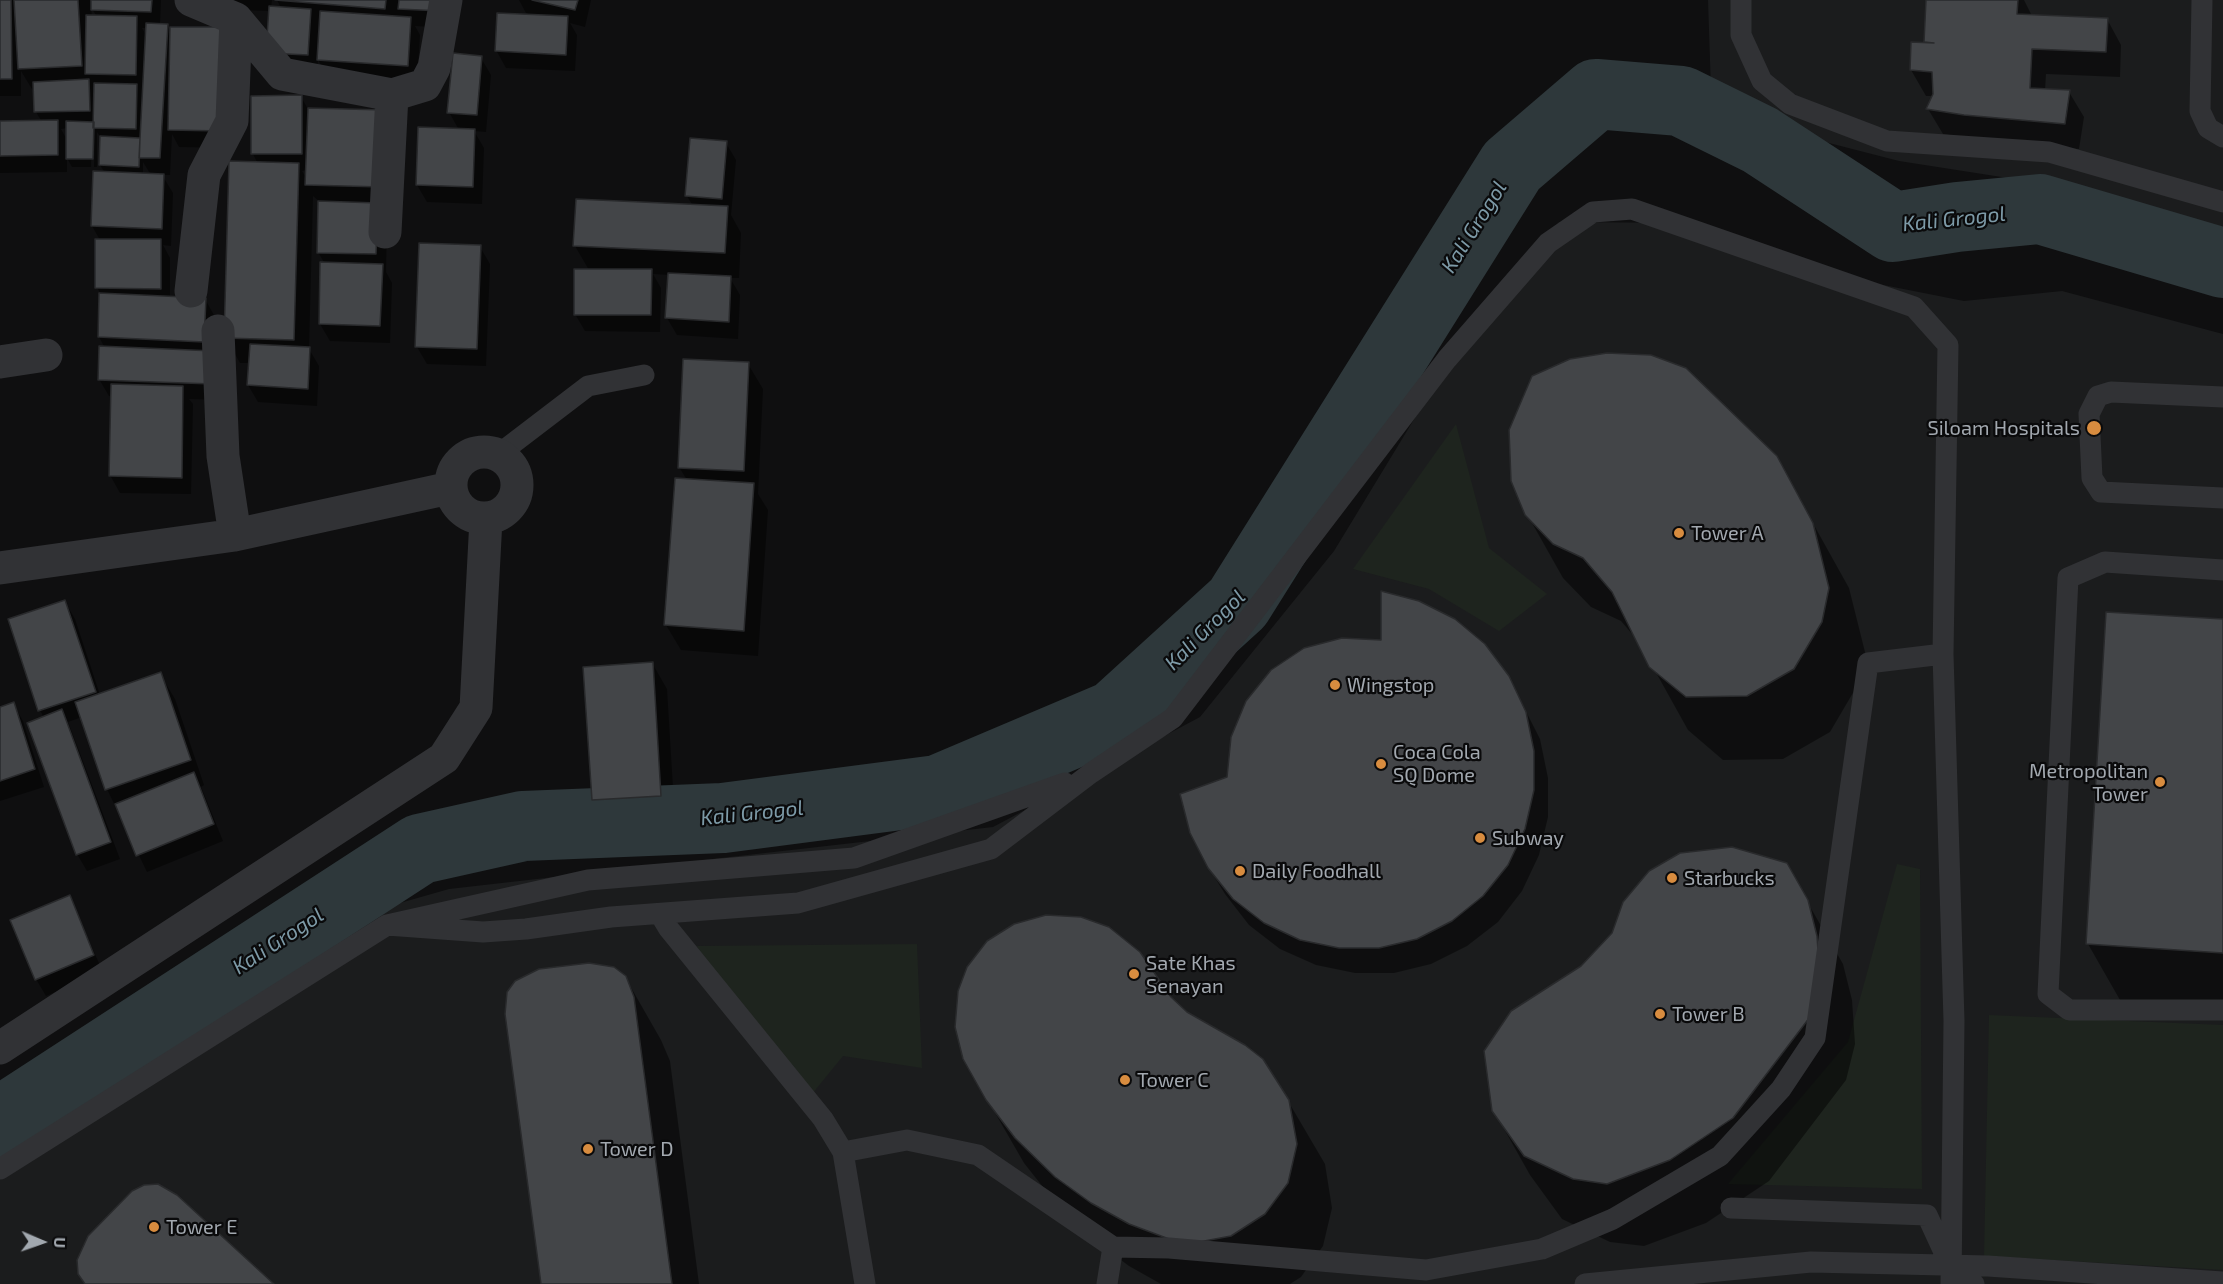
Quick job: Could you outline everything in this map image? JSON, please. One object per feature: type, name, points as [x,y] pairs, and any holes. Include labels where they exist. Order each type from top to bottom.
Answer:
[{"type":"street","points":[[191,0],[236,19],[282,75],[392,95],[425,85],[434,68],[446,0]]},
{"type":"street","points":[[191,291],[204,175],[232,121],[236,19]]},
{"type":"street","points":[[385,232],[392,95]]},
{"type":"street","points":[[218,331],[223,456],[235,535]]},
{"type":"street","points":[[0,362],[46,355]]},
{"type":"street","points":[[482,451],[499,454],[512,466],[518,482],[515,500],[503,513],[486,519],[470,515],[456,504],[450,488],[454,470],[465,456],[482,451]]},
{"type":"street","points":[[0,568],[235,535],[450,488]]},
{"type":"street","points":[[0,1048],[444,758],[476,708],[486,519]]},
{"type":"lane","points":[[1741,0],[1741,35],[1762,81],[1790,105],[1887,141],[2049,152],[2223,202]]},
{"type":"lane","points":[[2202,0],[2200,111],[2208,128],[2223,137]]},
{"type":"lane","points":[[387,925],[483,933],[611,917],[798,903],[991,849],[1091,773],[1173,718],[1447,359],[1548,243],[1593,212],[1632,209],[1914,307],[1948,345],[1943,654],[1954,1021],[1951,1275]]},
{"type":"lane","points":[[499,454],[588,386],[644,375]]},
{"type":"lane","points":[[2223,397],[2111,392],[2098,396],[2089,414],[2092,478],[2101,492],[2223,498]]},
{"type":"lane","points":[[2223,570],[2105,562],[2068,578],[2048,994],[2069,1010],[2223,1010]]},
{"type":"lane","points":[[843,1152],[907,1140],[978,1155],[1113,1247],[1169,1248],[1426,1270],[1542,1249],[1613,1219],[1720,1156],[1781,1089],[1815,1038],[1868,663],[1943,654]]},
{"type":"lane","points":[[0,1169],[387,925],[588,880],[854,858],[1033,796],[1091,773]]},
{"type":"lane","points":[[660,914],[669,929],[823,1119],[843,1152],[865,1284]]},
{"type":"lane","points":[[1731,1208],[1927,1215],[1951,1275],[1974,1284]]},
{"type":"lane","points":[[1107,1284],[1113,1247]]},
{"type":"lane","points":[[1585,1284],[1811,1262],[1951,1275],[2223,1282]]},
{"type":"shaded area","points":[[1708,0],[2223,0],[2223,227],[2072,188],[1899,161],[1794,134],[1711,91]]},
{"type":"shaded area","points":[[1559,222],[1693,223],[1823,273],[1964,301],[2062,291],[2223,334],[2223,1284],[0,1284],[0,1141],[344,919],[449,889],[993,827],[1200,717],[1334,551],[1458,347]]},
{"type":"shaded area","points":[[1456,424],[1489,548],[1547,594],[1499,631],[1429,589],[1353,569]]},
{"type":"shaded area","points":[[1897,864],[1920,869],[1922,1189],[1728,1184],[1848,1042]]},
{"type":"shaded area","points":[[917,944],[922,1068],[843,1056],[812,1094],[703,959],[697,946]]},
{"type":"shaded area","points":[[1989,1015],[2223,1025],[2223,1270],[1984,1256]]},
{"type":"building","points":[[0,0],[11,0],[12,79],[0,79]]},
{"type":"building","points":[[14,0],[78,0],[82,66],[18,69]]},
{"type":"building","points":[[91,0],[152,0],[151,12],[91,10]]},
{"type":"building","points":[[275,0],[386,0],[385,9]]},
{"type":"building","points":[[399,0],[443,0],[442,11],[398,9]]},
{"type":"building","points":[[532,0],[578,0],[575,10]]},
{"type":"building","points":[[1926,0],[2018,0],[2017,14],[2108,18],[2106,52],[2032,49],[2030,88],[2070,90],[2065,124],[1964,115],[1926,109],[1933,94],[1932,72],[1910,70],[1911,42],[1934,43],[1924,42]]},
{"type":"building","points":[[269,6],[311,9],[308,55],[266,53]]},
{"type":"building","points":[[320,11],[411,17],[408,66],[317,60]]},
{"type":"building","points":[[497,13],[568,16],[566,55],[495,51]]},
{"type":"building","points":[[86,15],[137,16],[136,75],[85,74]]},
{"type":"building","points":[[146,23],[168,24],[160,158],[139,158]]},
{"type":"building","points":[[170,27],[226,27],[223,131],[168,130]]},
{"type":"building","points":[[453,53],[482,56],[477,115],[447,113]]},
{"type":"building","points":[[89,79],[90,111],[34,112],[33,82]]},
{"type":"building","points":[[94,83],[137,84],[136,129],[93,128]]},
{"type":"building","points":[[302,95],[302,154],[251,154],[251,96]]},
{"type":"building","points":[[308,108],[385,110],[383,187],[305,185]]},
{"type":"building","points":[[58,120],[58,155],[0,156],[0,121]]},
{"type":"building","points":[[66,121],[94,122],[93,159],[66,159]]},
{"type":"building","points":[[418,127],[475,129],[473,187],[416,185]]},
{"type":"building","points":[[100,136],[140,138],[139,167],[99,165]]},
{"type":"building","points":[[690,138],[727,141],[722,199],[685,196]]},
{"type":"building","points":[[229,161],[299,163],[294,340],[224,338]]},
{"type":"building","points":[[93,171],[164,174],[162,229],[91,226]]},
{"type":"building","points":[[576,199],[728,206],[725,253],[573,246]]},
{"type":"building","points":[[318,201],[378,203],[376,254],[317,253]]},
{"type":"building","points":[[95,239],[161,239],[161,289],[95,288]]},
{"type":"building","points":[[419,243],[481,245],[477,349],[415,347]]},
{"type":"building","points":[[320,262],[383,264],[380,326],[319,324]]},
{"type":"building","points":[[574,269],[652,269],[651,315],[574,315]]},
{"type":"building","points":[[668,273],[731,276],[729,322],[665,318]]},
{"type":"building","points":[[99,293],[206,298],[204,342],[98,337]]},
{"type":"building","points":[[250,344],[310,347],[308,389],[247,385]]},
{"type":"building","points":[[99,346],[214,351],[213,384],[98,380]]},
{"type":"building","name":"Tower A","points":[[1607,353],[1651,355],[1686,368],[1777,456],[1813,523],[1829,588],[1822,622],[1794,669],[1747,696],[1686,697],[1649,667],[1612,592],[1583,558],[1553,544],[1525,515],[1511,481],[1509,430],[1532,376],[1570,359]]},
{"type":"building","points":[[683,359],[749,362],[744,471],[678,468]]},
{"type":"building","points":[[111,384],[183,386],[182,478],[109,476]]},
{"type":"building","points":[[675,478],[754,483],[744,631],[664,625]]},
{"type":"building","name":"Coca Cola SQ Dome","points":[[1381,591],[1419,601],[1455,619],[1485,644],[1509,676],[1526,712],[1534,751],[1534,790],[1525,829],[1508,865],[1483,896],[1452,921],[1417,939],[1379,948],[1339,948],[1300,940],[1264,923],[1233,899],[1208,868],[1190,833],[1180,794],[1227,777],[1231,737],[1246,701],[1271,670],[1304,648],[1342,638],[1381,640]]},
{"type":"building","points":[[65,600],[96,692],[38,711],[8,619]]},
{"type":"building","name":"Metropolitan Tower","points":[[2106,612],[2223,619],[2223,953],[2086,944]]},
{"type":"building","points":[[653,662],[661,796],[592,800],[583,667]]},
{"type":"building","points":[[161,672],[191,760],[105,790],[75,702]]},
{"type":"building","points":[[14,702],[35,769],[0,781],[0,707]]},
{"type":"building","points":[[62,709],[111,842],[76,855],[27,723]]},
{"type":"building","points":[[194,772],[214,824],[136,856],[115,804]]},
{"type":"building","name":"Tower B","points":[[1732,847],[1787,863],[1808,900],[1817,936],[1820,980],[1810,1017],[1733,1118],[1670,1160],[1607,1184],[1573,1179],[1524,1156],[1492,1111],[1484,1051],[1511,1011],[1581,966],[1612,933],[1623,902],[1649,871],[1680,853]]},
{"type":"building","points":[[70,895],[94,955],[35,980],[10,920]]},
{"type":"building","name":"Tower C","points":[[1046,915],[1081,917],[1109,927],[1140,952],[1171,997],[1187,1012],[1245,1045],[1263,1059],[1289,1100],[1297,1144],[1288,1183],[1265,1214],[1231,1236],[1199,1242],[1169,1239],[1129,1224],[1091,1203],[1055,1177],[1015,1138],[986,1100],[963,1059],[955,1027],[958,991],[967,967],[987,941],[1014,924]]},
{"type":"building","name":"Tower D","points":[[589,963],[614,967],[626,976],[634,997],[672,1284],[541,1284],[505,1014],[507,992],[515,981],[539,969]]},
{"type":"building","name":"Tower E","points":[[158,1184],[177,1195],[274,1284],[85,1284],[78,1274],[77,1260],[88,1236],[132,1191],[144,1185]]},
{"type":"waterway","name":"Kali Grogol","points":[[0,1122],[420,849],[523,826],[723,818],[938,790],[1115,715],[1238,603],[1512,166],[1596,94],[1681,101],[1760,140],[1893,227],[1957,217],[2040,209],[2223,263]]},
{"type":"place","name":"Siloam Hospitals","points":[[2094,428]]},
{"type":"place","name":"Tower A","points":[[1679,533]]},
{"type":"place","name":"Wingstop","points":[[1335,685]]},
{"type":"place","name":"Coca Cola SQ Dome","points":[[1381,764]]},
{"type":"place","name":"Metropolitan Tower","points":[[2160,782]]},
{"type":"place","name":"Subway","points":[[1480,838]]},
{"type":"place","name":"Daily Foodhall","points":[[1240,871]]},
{"type":"place","name":"Starbucks","points":[[1672,878]]},
{"type":"place","name":"Sate Khas Senayan","points":[[1134,974]]},
{"type":"place","name":"Tower B","points":[[1660,1014]]},
{"type":"place","name":"Tower C","points":[[1125,1080]]},
{"type":"place","name":"Tower D","points":[[588,1149]]},
{"type":"place","name":"Tower E","points":[[154,1227]]}]
